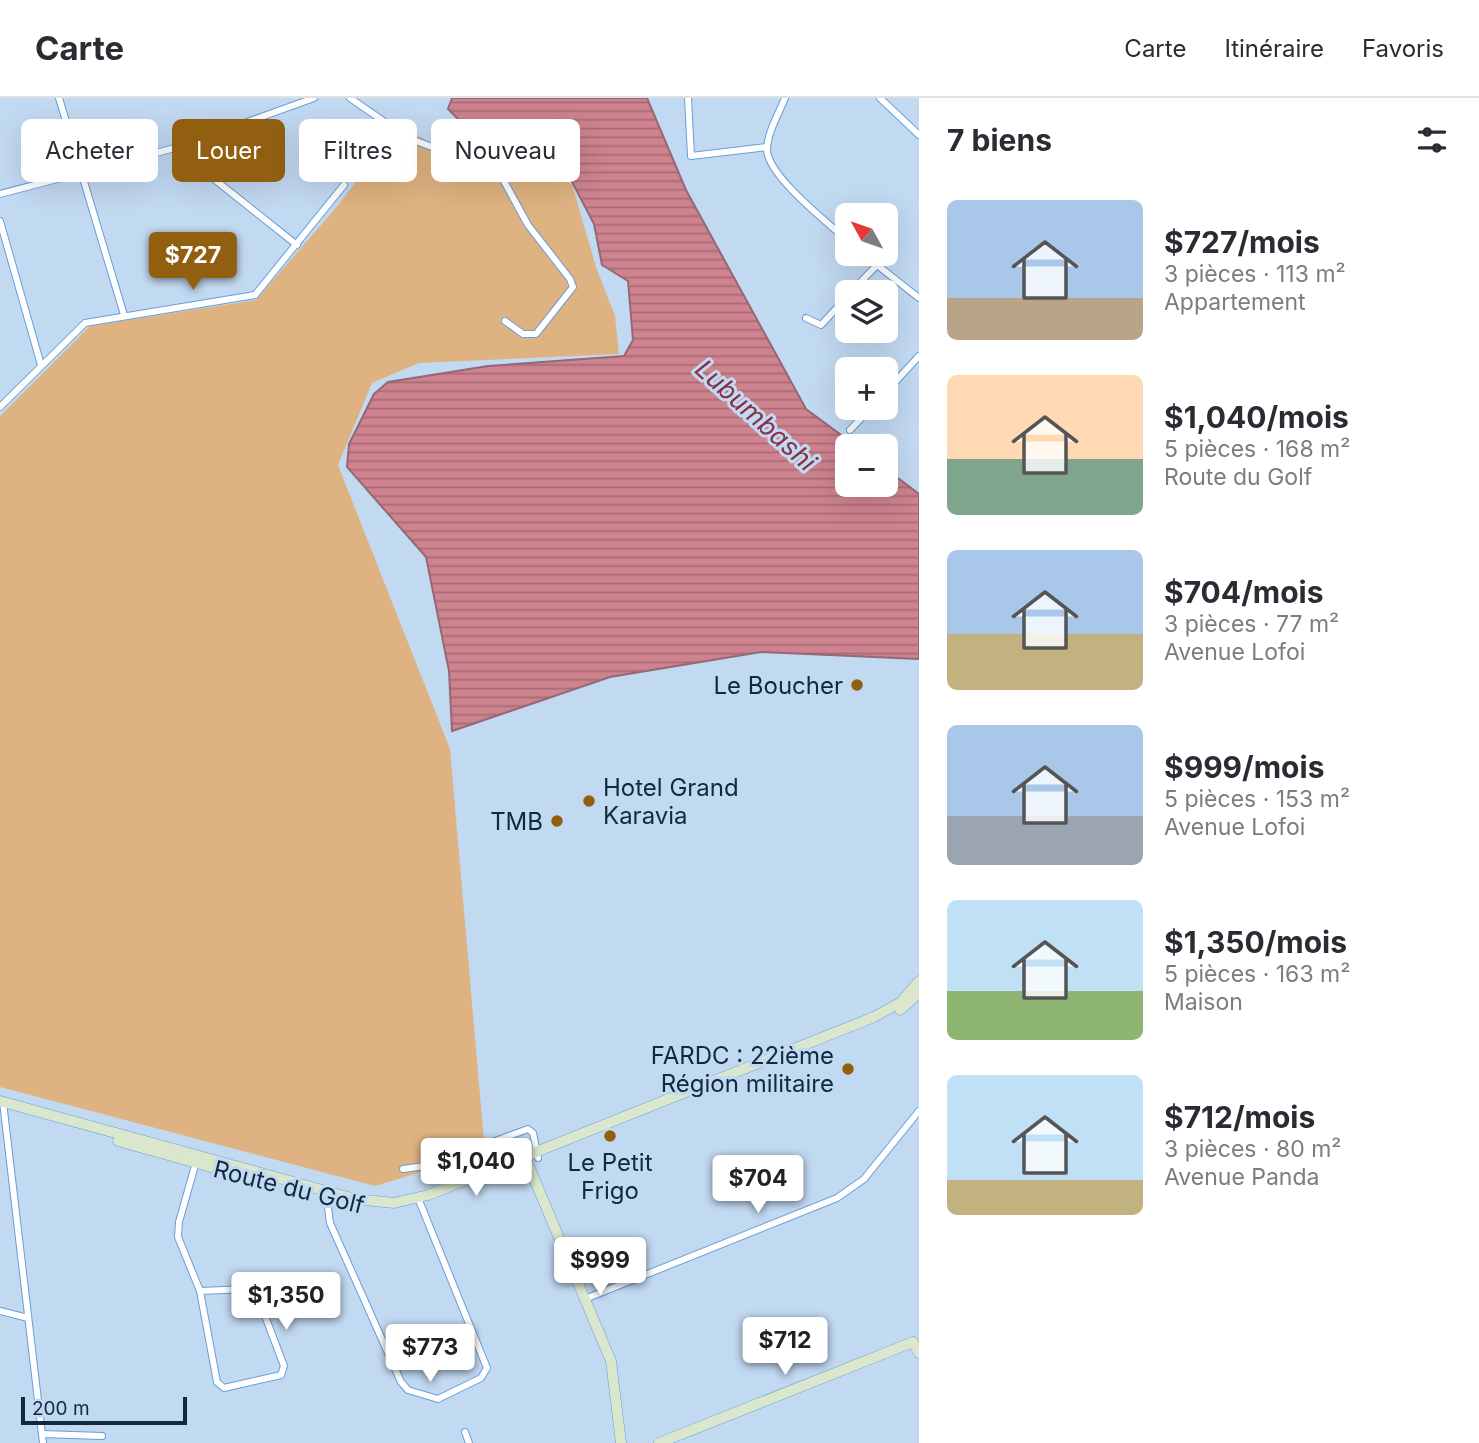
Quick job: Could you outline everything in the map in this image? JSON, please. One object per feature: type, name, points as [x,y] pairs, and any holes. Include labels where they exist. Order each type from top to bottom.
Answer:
[{"type":"main road","points":[[537,1155],[874,1017],[901,1002],[919,981]]},
{"type":"main road","name":"Route du Golf","points":[[1,1104],[372,1209],[419,1201],[877,1023],[902,1009],[919,993]]},
{"type":"main road","points":[[526,1160],[614,1371],[621,1443]]},
{"type":"main road","points":[[659,1443],[917,1341],[919,1353]]},
{"type":"street","points":[[59,98],[65,119]]},
{"type":"street","points":[[255,119],[313,98]]},
{"type":"street","points":[[350,98],[408,138],[493,168],[505,178],[520,213],[570,279],[573,287],[544,327],[533,336],[518,331],[505,321]]},
{"type":"street","points":[[688,98],[691,156],[768,147]]},
{"type":"street","points":[[785,98],[768,147],[769,158],[805,202],[835,229]]},
{"type":"street","points":[[880,98],[919,135]]},
{"type":"street","points":[[0,194],[49,182]]},
{"type":"street","points":[[84,182],[124,315]]},
{"type":"street","points":[[218,182],[297,245]]},
{"type":"street","points":[[0,407],[84,323],[252,296],[297,245],[344,185]]},
{"type":"street","points":[[0,221],[41,365]]},
{"type":"street","points":[[863,280],[876,266]]},
{"type":"street","points":[[878,266],[919,298]]},
{"type":"street","points":[[806,318],[821,325],[835,310]]},
{"type":"street","points":[[898,379],[919,356]]},
{"type":"street","points":[[850,430],[860,420]]},
{"type":"street","points":[[1,1104],[43,1443]]},
{"type":"street","points":[[585,1299],[837,1198],[864,1179],[919,1111]]},
{"type":"street","points":[[403,1169],[462,1161],[486,1145],[528,1129],[533,1133],[537,1155]]},
{"type":"street","points":[[197,1160],[178,1222],[178,1237],[200,1291],[217,1382],[224,1388],[279,1376],[284,1366],[256,1292],[249,1289],[200,1291]]},
{"type":"street","points":[[326,1195],[330,1223],[399,1379],[408,1390],[438,1399],[481,1378],[487,1368],[419,1201]]},
{"type":"street","points":[[0,1311],[28,1318]]},
{"type":"street","points":[[466,1432],[469,1443]]},
{"type":"street","points":[[42,1434],[102,1436]]},
{"type":"shaded area","points":[[417,135],[431,143],[431,182],[572,184],[596,267],[615,316],[619,354],[419,363],[372,383],[338,465],[450,749],[485,1153],[375,1186],[0,1087],[0,416],[90,326],[256,300],[356,182],[417,182]]},
{"type":"water","name":"Lubumbashi","points":[[452,98],[647,98],[686,190],[806,409],[840,434],[835,434],[835,497],[898,497],[898,478],[919,494],[919,659],[761,652],[610,677],[452,731],[449,671],[426,557],[347,467],[349,444],[374,394],[388,382],[488,366],[624,356],[633,340],[628,281],[602,265],[594,224],[572,182],[580,182],[580,119],[458,119],[448,109]]},
{"type":"place","name":"Le Boucher","points":[[857,685]]},
{"type":"place","name":"Hotel Grand Karavia","points":[[589,801]]},
{"type":"place","name":"TMB","points":[[557,821]]},
{"type":"place","name":"FARDC : 22ième Région militaire","points":[[848,1069]]},
{"type":"place","name":"Le Petit Frigo","points":[[610,1136]]}]
